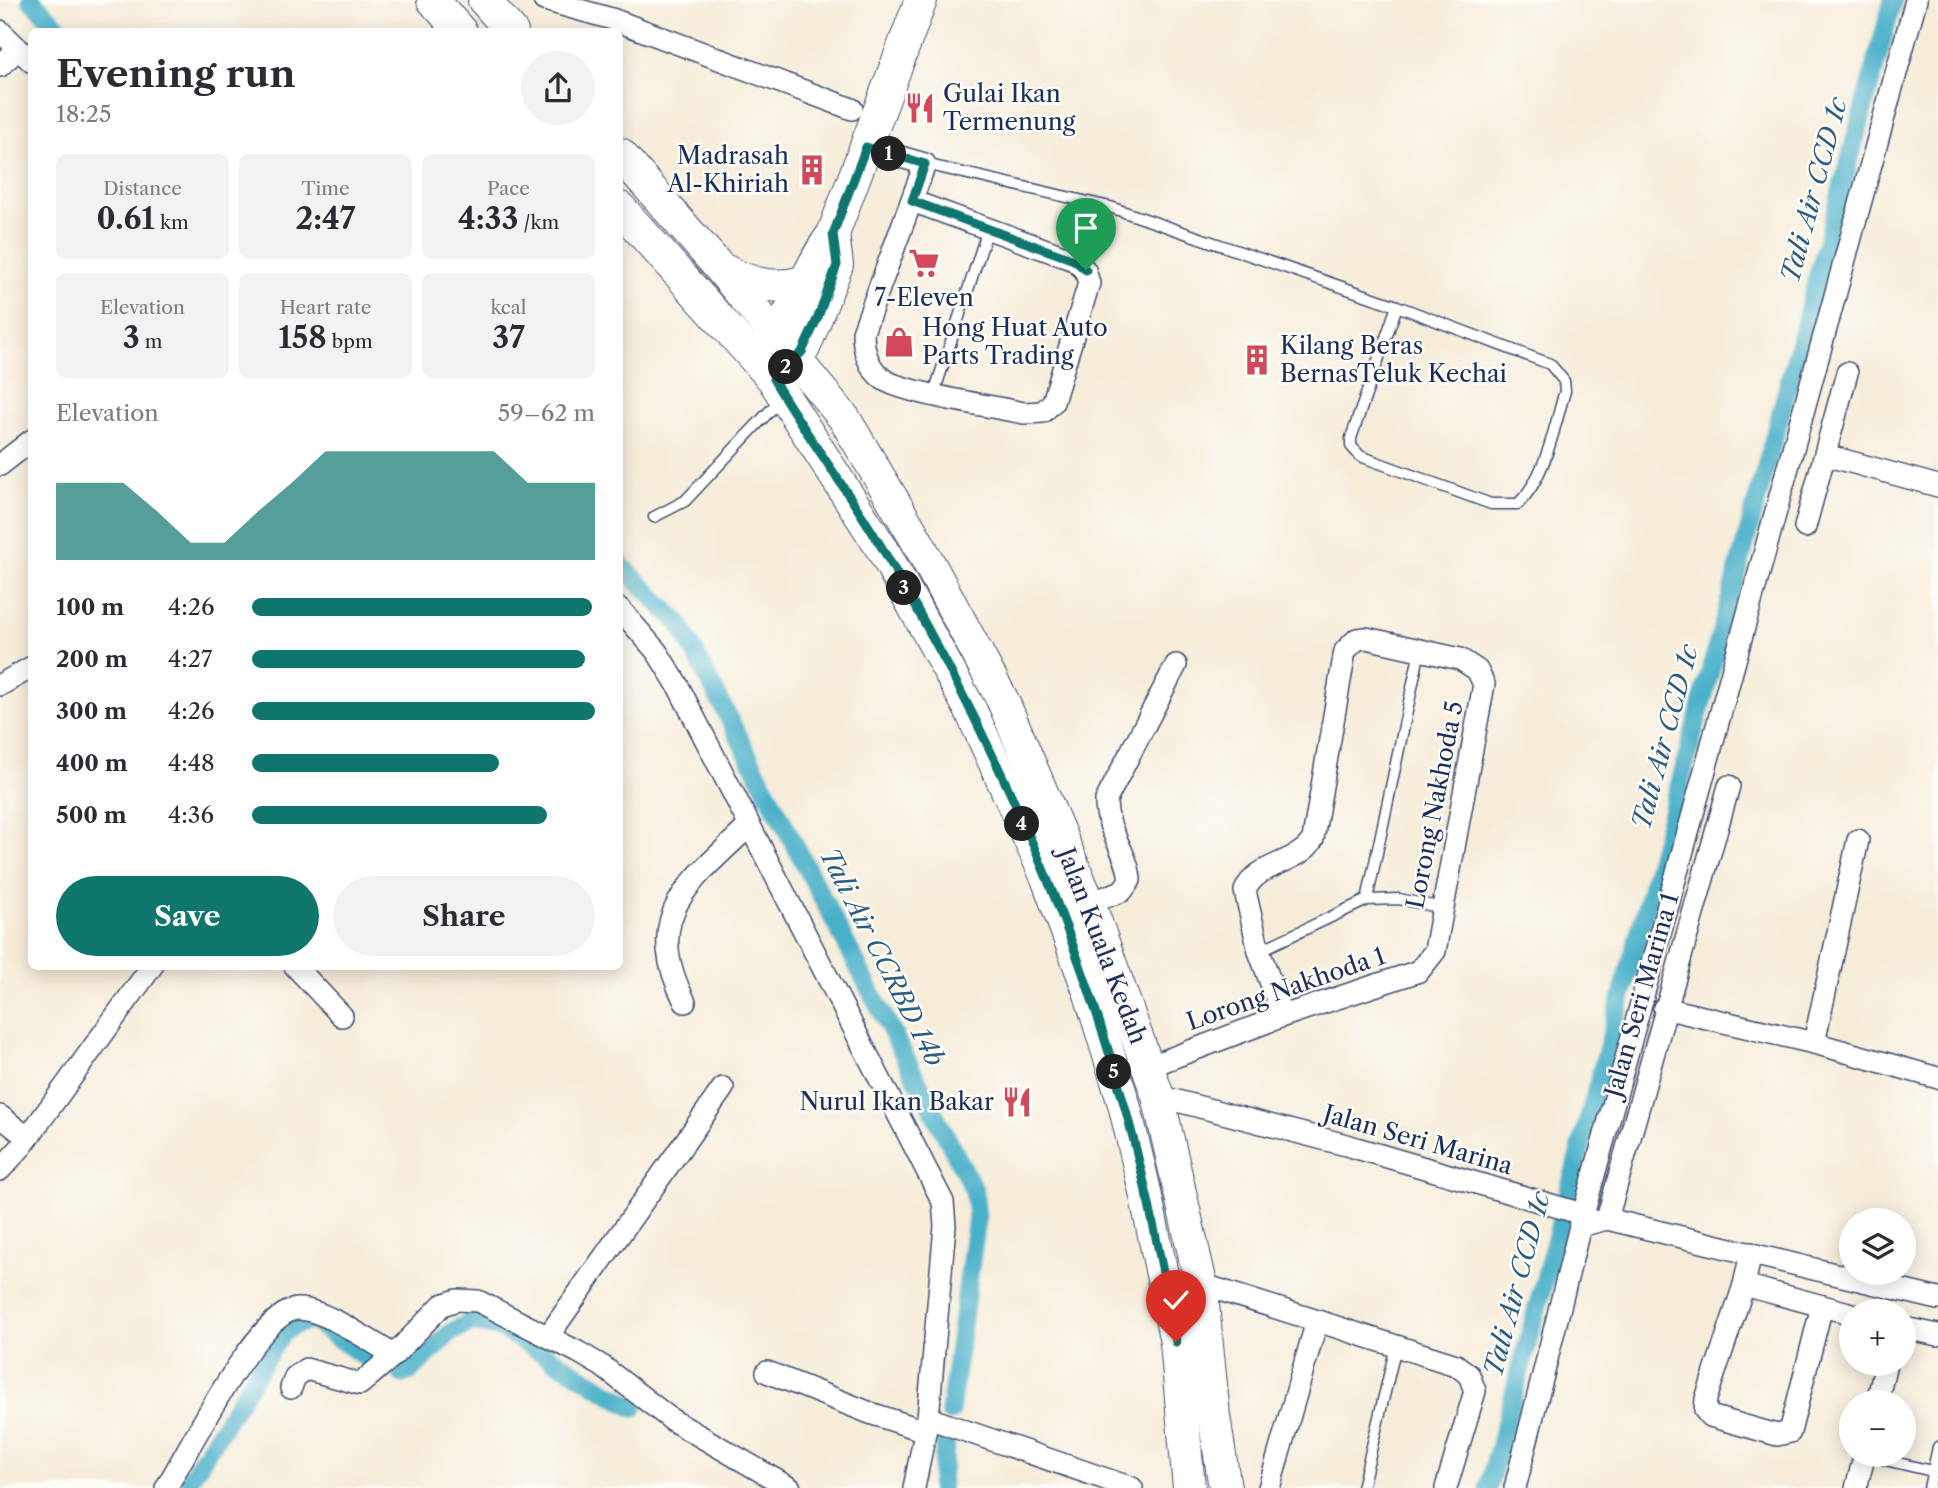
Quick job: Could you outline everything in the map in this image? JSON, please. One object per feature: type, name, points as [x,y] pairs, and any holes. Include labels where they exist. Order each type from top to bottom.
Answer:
[{"type":"main road","points":[[433,0],[458,28]]},
{"type":"main road","points":[[484,0],[508,28]]},
{"type":"main road","points":[[776,366],[804,282],[815,257],[833,234],[921,0]]},
{"type":"main road","name":"Jalan Kuala Kedah","points":[[623,157],[719,267],[884,552],[971,711],[1046,878],[1085,981],[1124,1104],[1163,1268],[1176,1342],[1189,1488]]},
{"type":"main road","name":"Jalan Kuala Kedah","points":[[623,211],[776,366],[844,418],[916,539],[1003,701],[1089,903],[1153,1082],[1201,1284],[1214,1416],[1225,1488]]},
{"type":"main road","points":[[833,234],[837,265],[818,317],[815,344],[819,371],[828,396],[844,418]]},
{"type":"main road","points":[[719,267],[760,286],[790,286],[804,282]]},
{"type":"main road","points":[[776,366],[818,317]]},
{"type":"street","points":[[544,0],[612,19],[852,109]]},
{"type":"street","points":[[1515,1488],[1580,1220],[1662,931],[1916,0]]},
{"type":"street","points":[[0,31],[24,55],[0,66]]},
{"type":"street","points":[[866,147],[925,164],[863,332],[868,361],[882,379],[1024,413],[1043,412],[1054,402],[1089,283],[1086,270],[1074,260],[912,201]]},
{"type":"street","points":[[1805,527],[1847,373]]},
{"type":"street","points":[[0,465],[28,443]]},
{"type":"street","points":[[1825,455],[1938,486]]},
{"type":"street","points":[[623,612],[657,652],[677,684],[943,1202],[945,1226],[927,1424],[914,1488]]},
{"type":"street","points":[[1283,1016],[1259,951],[1245,891],[1253,879],[1303,851],[1312,839],[1345,651],[1349,645],[1362,638],[1420,650]]},
{"type":"street","name":"Lorong Nakhoda 5","points":[[1420,650],[1460,659],[1477,670],[1485,684],[1435,951]]},
{"type":"street","points":[[1089,903],[1122,891],[1129,880],[1126,864],[1107,820],[1106,800],[1176,665]]},
{"type":"street","points":[[0,685],[28,669]]},
{"type":"street","name":"Jalan Seri Marina 1","points":[[1607,1219],[1729,786]]},
{"type":"street","points":[[685,1002],[670,973],[666,937],[671,920],[682,895],[749,826]]},
{"type":"street","points":[[1814,1043],[1858,841]]},
{"type":"street","points":[[1662,931],[1688,924]]},
{"type":"street","name":"Lorong Nakhoda 1","points":[[1153,1082],[1283,1016],[1419,971],[1435,951]]},
{"type":"street","points":[[0,1170],[28,1138],[149,970]]},
{"type":"street","points":[[299,970],[342,1016]]},
{"type":"street","points":[[1664,1009],[1814,1043],[1938,1078]]},
{"type":"street","name":"Jalan Seri Marina","points":[[1153,1082],[1346,1145],[1550,1206],[1580,1220],[1607,1219],[1751,1253],[1897,1299]]},
{"type":"street","points":[[549,1335],[723,1088]]},
{"type":"street","points":[[0,1116],[28,1138]]},
{"type":"street","points":[[1751,1253],[1744,1285],[1705,1409],[1710,1416],[1777,1435],[1790,1432],[1822,1306]]},
{"type":"street","points":[[1201,1284],[1456,1365],[1469,1375],[1475,1391],[1446,1488]]},
{"type":"street","points":[[1744,1285],[1839,1311]]},
{"type":"street","name":"Jalan Seri Marina","points":[[1916,1299],[1938,1298]]},
{"type":"street","points":[[290,1388],[295,1377],[306,1369],[360,1384],[394,1355],[433,1313],[457,1300],[478,1301],[549,1335],[602,1366],[672,1420],[790,1488]]},
{"type":"street","points":[[171,1486],[254,1343],[284,1313],[298,1309],[315,1312],[394,1355]]},
{"type":"street","points":[[1269,1488],[1317,1321]]},
{"type":"street","points":[[1916,1330],[1938,1335]]},
{"type":"street","points":[[767,1372],[870,1413],[927,1424],[1132,1488]]},
{"type":"street","points":[[1856,1488],[1862,1467]]},
{"type":"lane","points":[[925,164],[1110,207],[1397,306],[1550,364],[1564,381],[1565,391],[1540,469],[1529,491],[1518,504],[1491,504],[1360,456],[1352,446],[1351,438],[1397,306]]},
{"type":"lane","points":[[934,393],[988,229]]},
{"type":"lane","points":[[654,517],[685,501],[776,366]]},
{"type":"lane","points":[[1367,900],[1420,650]]},
{"type":"lane","points":[[1259,951],[1367,900],[1399,899],[1443,908]]},
{"type":"lane","points":[[1362,1488],[1396,1346]]},
{"type":"lane","points":[[1929,1488],[1938,1447]]},
{"type":"lane","points":[[1916,1467],[1933,1471]]},
{"type":"waterway","name":"Tali Air CCRBD 14b","points":[[31,0],[59,28]]},
{"type":"waterway","name":"Tali Air CCD 1c","points":[[1488,1488],[1893,0]]},
{"type":"waterway","name":"Tali Air CCRBD 14b","points":[[623,567],[680,624],[974,1190],[977,1217],[950,1412]]},
{"type":"waterway","points":[[190,1479],[282,1333],[311,1320],[375,1364]]},
{"type":"waterway","points":[[402,1374],[411,1371],[450,1333],[471,1322],[501,1328],[634,1408]]},
{"type":"waterway","name":"Tali Air CCRBD 14b","points":[[940,1488],[946,1441]]},
{"type":"place","name":"Gulai Ikan Termenung","points":[[920,108]]},
{"type":"place","name":"Madrasah Al-Khiriah","points":[[812,170]]},
{"type":"place","name":"7-Eleven","points":[[924,263]]},
{"type":"place","name":"Hong Huat Auto Parts Trading","points":[[899,342]]},
{"type":"place","name":"Kilang Beras BernasTeluk Kechai","points":[[1257,360]]},
{"type":"place","name":"Nurul Ikan Bakar","points":[[1017,1102]]},
{"type":"route","points":[[1086,270],[1074,260],[912,201],[925,164],[866,147],[833,234],[837,265],[818,317],[802,352],[773,379],[884,552],[971,711],[1046,878],[1090,993],[1124,1104],[1163,1268],[1176,1342]]}]
